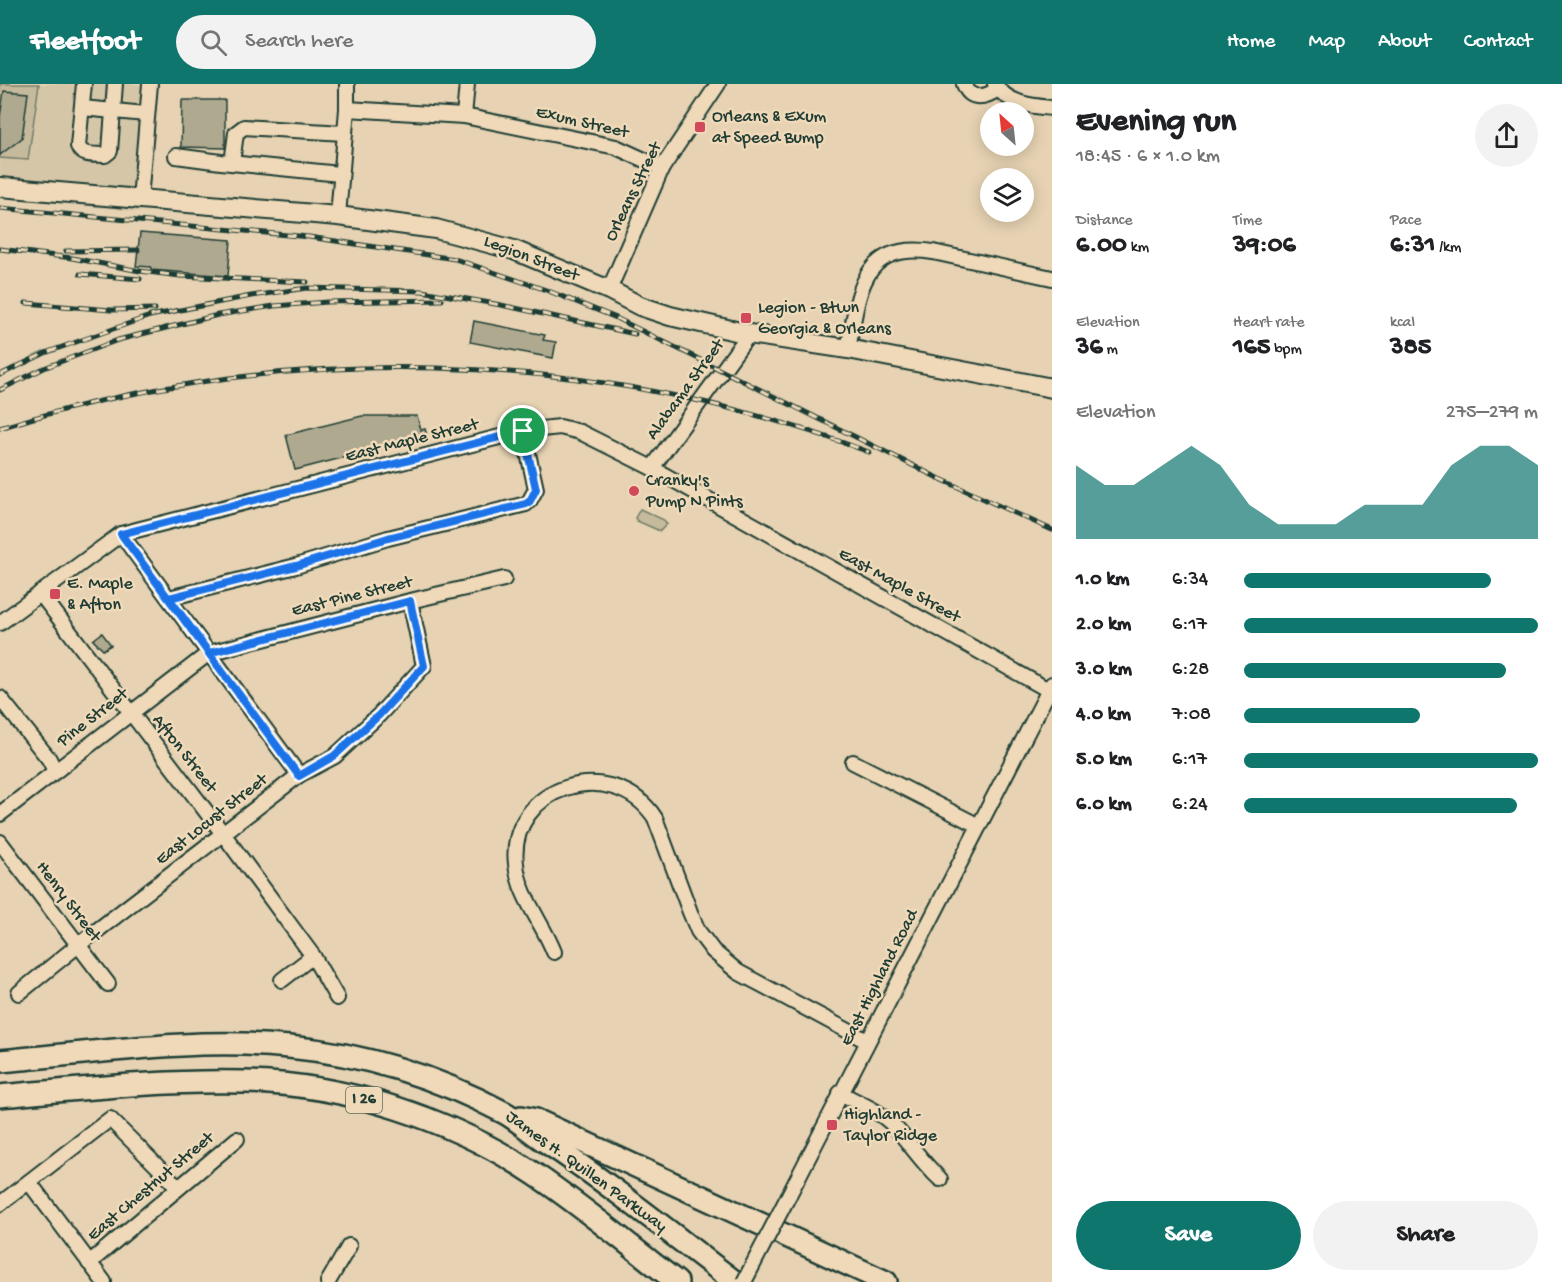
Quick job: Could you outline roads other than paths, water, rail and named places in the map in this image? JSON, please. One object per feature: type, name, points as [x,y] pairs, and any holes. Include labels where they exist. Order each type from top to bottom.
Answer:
[{"type":"highway","name":"James H. Quillen Parkway","points":[[0,1061],[237,1044],[335,1053],[413,1074],[468,1095],[507,1114],[608,1185],[735,1282]]},
{"type":"highway","name":"James H. Quillen Parkway","points":[[0,1096],[181,1082],[247,1082],[291,1085],[338,1092],[391,1107],[447,1127],[499,1153],[536,1175],[678,1282]]},
{"type":"highway","points":[[507,1114],[536,1120],[886,1282]]},
{"type":"main road","name":"Legion Street","points":[[0,187],[338,216],[436,230],[475,238],[514,250],[609,290],[640,306],[670,316],[748,334],[848,349],[1052,388]]},
{"type":"street","points":[[84,84],[78,146],[83,153],[105,155],[110,151],[115,84]]},
{"type":"street","points":[[140,199],[150,84]]},
{"type":"street","points":[[338,216],[347,84]]},
{"type":"street","points":[[464,116],[467,84]]},
{"type":"street","name":"Orleans Street","points":[[609,290],[662,168],[718,84]]},
{"type":"street","points":[[964,84],[970,93],[979,97],[991,94],[996,86],[1006,98],[1052,108]]},
{"type":"street","points":[[82,108],[146,114]]},
{"type":"street","name":"Exum Street","points":[[347,110],[464,116],[616,147],[662,168]]},
{"type":"street","points":[[232,164],[236,133],[244,127],[344,133]]},
{"type":"street","points":[[176,156],[232,164],[340,174]]},
{"type":"street","points":[[848,349],[859,293],[864,280],[871,268],[900,251],[933,252],[1052,278]]},
{"type":"street","name":"Alabama Street","points":[[652,468],[748,334]]},
{"type":"street","name":"East Maple Street","points":[[0,623],[121,534],[523,431],[560,427],[580,432],[652,468],[1051,689]]},
{"type":"street","points":[[169,598],[296,566],[411,532],[526,504],[536,489],[523,431]]},
{"type":"street","points":[[121,534],[299,776]]},
{"type":"street","name":"East Pine Street","points":[[209,653],[504,579]]},
{"type":"street","name":"Afton Street","points":[[40,593],[224,835],[313,957],[337,998]]},
{"type":"street","name":"East Locust Street","points":[[19,993],[299,776],[334,756],[379,715],[424,666],[410,601]]},
{"type":"street","name":"Pine Street","points":[[0,814],[209,653]]},
{"type":"street","name":"East Highland Road","points":[[744,1282],[1051,689]]},
{"type":"street","points":[[0,699],[49,759],[55,771]]},
{"type":"street","points":[[852,762],[979,826]]},
{"type":"street","points":[[554,952],[519,878],[516,856],[520,832],[535,807],[560,789],[579,784],[609,785],[638,798],[648,808],[698,931],[713,951],[738,972],[867,1041]]},
{"type":"street","name":"Henry Street","points":[[0,842],[108,984]]},
{"type":"street","points":[[282,980],[313,957]]},
{"type":"street","points":[[840,1093],[892,1124],[923,1165],[940,1179]]},
{"type":"street","points":[[0,1204],[110,1119],[178,1187]]},
{"type":"street","name":"East Chestnut Street","points":[[89,1263],[237,1139]]},
{"type":"street","name":"East Chestnut Street","points":[[29,1182],[104,1282]]},
{"type":"street","points":[[328,1282],[349,1246]]},
{"type":"railway","points":[[0,208],[309,237],[455,259],[546,290],[614,317],[934,476],[1052,530]]},
{"type":"railway","points":[[0,249],[180,276],[307,282]]},
{"type":"railway","points":[[66,251],[138,250]]},
{"type":"railway","points":[[80,274],[140,279]]},
{"type":"railway","points":[[0,375],[45,353],[150,316],[251,296],[307,288],[422,291],[501,305],[635,334]]},
{"type":"railway","points":[[0,390],[44,368],[118,340],[218,315],[274,306],[328,302],[442,300]]},
{"type":"railway","points":[[26,303],[111,310],[155,309]]},
{"type":"railway","points":[[0,428],[107,400],[216,380],[326,370],[436,368],[547,376],[656,392],[764,418],[869,452]]},
{"type":"place","name":"Orleans & Exum at Speed Bump","points":[[700,127]]},
{"type":"place","name":"Legion - Btwn Georgia & Orleans","points":[[746,318]]},
{"type":"place","name":"Cranky's Pump N Pints","points":[[634,491]]},
{"type":"place","name":"E. Maple & Afton","points":[[55,594]]},
{"type":"place","name":"Highland - Taylor Ridge","points":[[832,1125]]}]
